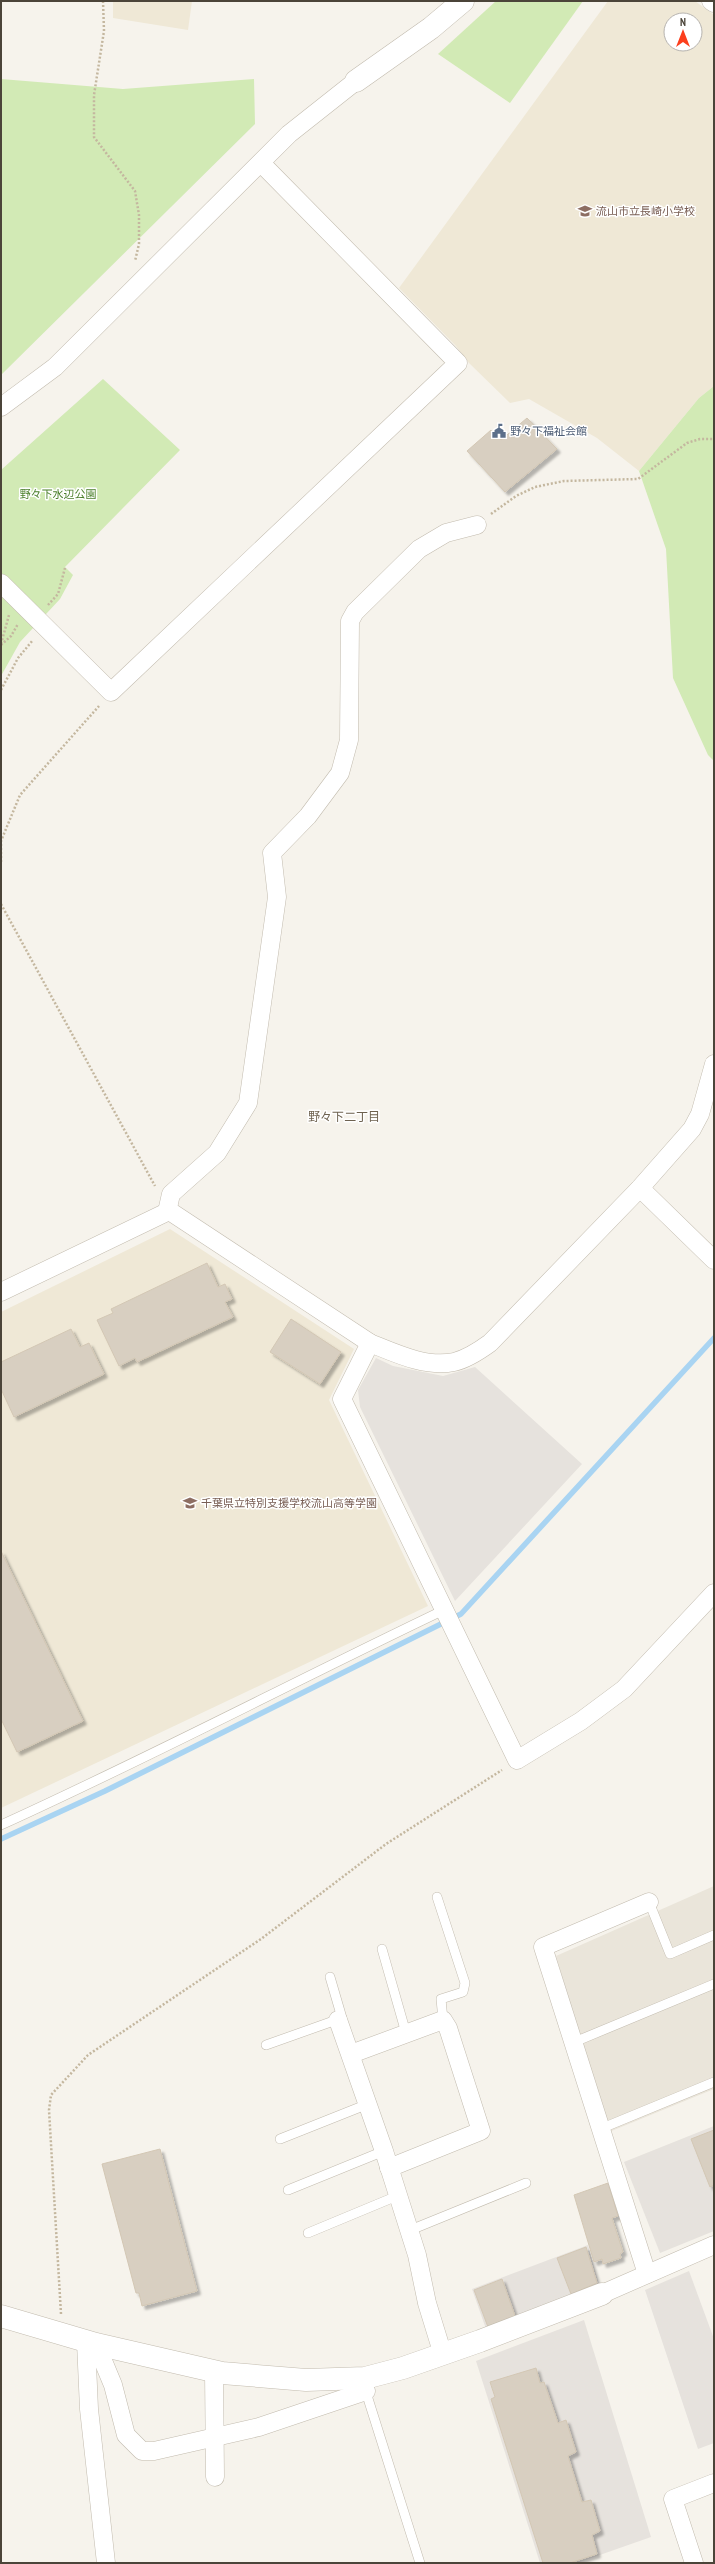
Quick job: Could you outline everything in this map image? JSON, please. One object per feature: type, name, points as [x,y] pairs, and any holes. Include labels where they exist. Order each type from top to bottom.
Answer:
[{"type":"street","points":[[1,407],[54,367],[289,134],[356,81],[431,28],[464,1]]},
{"type":"street","points":[[1,583],[111,692],[458,363],[261,163]]},
{"type":"street","points":[[477,525],[446,533],[419,549],[355,612],[350,621],[349,740],[340,773],[308,816],[272,853],[277,897],[248,1103],[217,1153],[171,1194],[168,1206],[171,1212],[370,1343],[403,1356],[431,1362],[454,1362],[474,1354],[490,1343],[640,1188],[692,1129],[700,1114],[714,1064]]},
{"type":"street","points":[[640,1188],[714,1260]]},
{"type":"street","points":[[1,1292],[168,1206]]},
{"type":"street","points":[[370,1343],[342,1398],[446,1609],[517,1760],[575,1725],[624,1689],[714,1593]]},
{"type":"street","points":[[647,2274],[572,2043],[543,1947],[649,1902]]},
{"type":"street","points":[[338,2020],[384,2151],[443,2355]]},
{"type":"street","points":[[351,2054],[443,2020],[481,2131],[389,2168]]},
{"type":"street","points":[[91,2343],[113,2385],[126,2435],[142,2451],[154,2451],[259,2426],[364,2384],[602,2294],[714,2245]]},
{"type":"street","points":[[1,2316],[91,2343],[214,2371],[255,2377],[364,2384]]},
{"type":"street","points":[[91,2343],[89,2409],[106,2563]]},
{"type":"street","points":[[214,2371],[215,2478]]},
{"type":"street","points":[[694,2563],[673,2499],[714,2483]]},
{"type":"lane","points":[[1,1825],[79,1790],[284,1687],[446,1609]]},
{"type":"lane","points":[[437,1897],[464,1983],[462,1992],[441,1999],[443,2020]]},
{"type":"lane","points":[[649,1902],[670,1954],[714,1935]]},
{"type":"lane","points":[[382,1949],[406,2033]]},
{"type":"lane","points":[[266,2046],[342,2018],[330,1977]]},
{"type":"lane","points":[[572,2043],[714,1984]]},
{"type":"lane","points":[[600,2129],[714,2082]]},
{"type":"lane","points":[[280,2139],[368,2104]]},
{"type":"lane","points":[[288,2190],[384,2151]]},
{"type":"lane","points":[[408,2231],[526,2183]]},
{"type":"lane","points":[[308,2233],[397,2196]]},
{"type":"lane","points":[[364,2384],[420,2563]]},
{"type":"path","points":[[103,1],[104,31],[94,95],[94,137],[136,191],[139,215],[139,244],[133,267]]},
{"type":"path","points":[[477,525],[476,522],[516,496],[535,487],[564,481],[638,479],[687,443],[700,439],[714,439]]},
{"type":"path","points":[[1,645],[10,610],[15,616]]},
{"type":"path","points":[[1,645],[11,636],[20,621]]},
{"type":"path","points":[[1,690],[18,658],[44,625]]},
{"type":"path","points":[[1,862],[1,842],[20,796],[111,692]]},
{"type":"path","points":[[1,904],[168,1206]]},
{"type":"path","points":[[62,2334],[48,2110],[51,2095],[88,2055],[113,2037],[261,1939],[386,1844],[517,1760]]},
{"type":"shaded area","points":[[113,1],[192,1],[188,30],[113,18]]},
{"type":"shaded area","name":"流山市立長崎小学校","points":[[608,1],[695,1],[714,15],[714,386],[699,398],[639,471],[597,438],[529,399],[510,403],[469,363],[456,346],[399,288]]},
{"type":"shaded area","name":"千葉県立特別支援学校流山高等学園","points":[[170,1229],[354,1349],[329,1400],[428,1606],[1,1808],[1,1312]]},
{"type":"shaded area","points":[[376,1358],[393,1366],[443,1376],[475,1367],[582,1464],[455,1601],[360,1407],[358,1390]]},
{"type":"shaded area","points":[[714,1886],[714,2089],[609,2132],[556,1956]]},
{"type":"shaded area","points":[[714,2126],[714,2231],[660,2253],[624,2162]]},
{"type":"shaded area","points":[[588,2245],[599,2284],[486,2329],[472,2289]]},
{"type":"shaded area","points":[[689,2271],[714,2339],[714,2443],[698,2449],[645,2290]]},
{"type":"shaded area","points":[[584,2320],[651,2537],[577,2563],[540,2563],[476,2361]]},
{"type":"green space","points":[[496,1],[583,1],[510,103],[438,54]]},
{"type":"green space","points":[[1,79],[123,89],[254,79],[255,124],[1,375]]},
{"type":"green space","name":"野々下水辺公園","points":[[103,379],[180,450],[65,567],[73,575],[60,599],[20,642],[1,676],[1,470]]},
{"type":"green space","points":[[714,386],[714,761],[708,755],[673,678],[666,549],[639,471],[699,398]]},
{"type":"building","points":[[527,418],[557,449],[505,492],[467,451],[491,430],[501,440]]},
{"type":"building","points":[[207,1263],[218,1287],[225,1284],[232,1299],[225,1302],[233,1317],[137,1362],[135,1358],[119,1366],[97,1320],[113,1313],[111,1309]]},
{"type":"building","points":[[291,1319],[341,1352],[320,1384],[270,1352]]},
{"type":"building","points":[[71,1329],[80,1347],[89,1343],[104,1374],[14,1417],[1,1389],[1,1362]]},
{"type":"building","points":[[1,1551],[83,1721],[17,1752],[1,1719]]},
{"type":"building","points":[[714,2130],[714,2185],[710,2187],[691,2139]]},
{"type":"building","points":[[160,2149],[197,2291],[142,2306],[139,2293],[136,2293],[102,2164]]},
{"type":"building","points":[[608,2183],[618,2216],[612,2218],[623,2252],[620,2254],[621,2258],[603,2264],[602,2259],[594,2262],[574,2195]]},
{"type":"building","points":[[586,2247],[597,2283],[571,2294],[557,2258]]},
{"type":"building","points":[[502,2279],[515,2316],[488,2327],[474,2290]]},
{"type":"building","points":[[536,2368],[540,2383],[544,2382],[558,2423],[566,2420],[576,2452],[568,2456],[582,2502],[591,2500],[600,2531],[592,2535],[597,2554],[570,2563],[543,2563],[491,2399],[495,2397],[490,2382]]},
{"type":"waterway","points":[[1,1839],[105,1791],[461,1614],[714,1338]]},
{"type":"place","name":"流山市立長崎小学校","points":[[585,211]]},
{"type":"place","name":"野々下福祉会館","points":[[499,431]]},
{"type":"place","name":"千葉県立特別支援学校流山高等学園","points":[[190,1503]]},
{"type":"district","name":"野々下二丁目","points":[[344,1117]]}]
